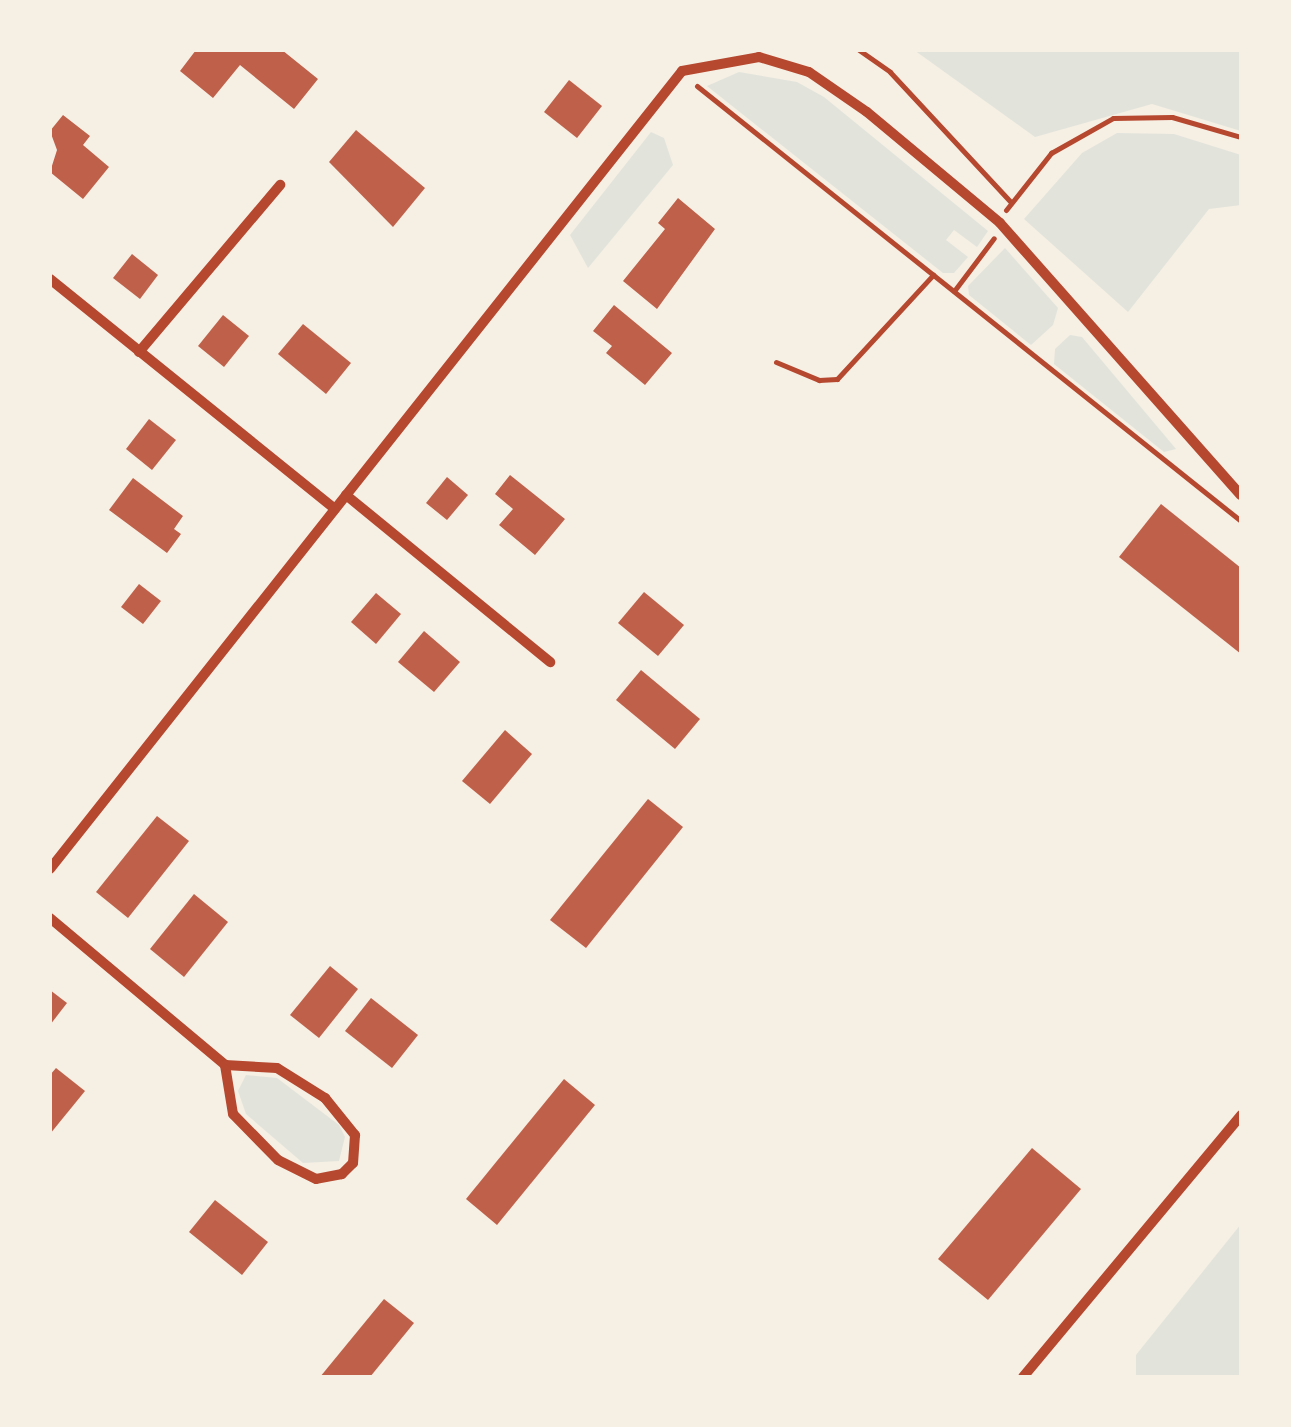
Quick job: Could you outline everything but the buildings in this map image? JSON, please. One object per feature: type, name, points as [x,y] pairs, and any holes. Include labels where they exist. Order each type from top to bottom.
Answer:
[{"type":"street","points":[[50,868],[682,71],[760,57],[808,72],[960,183],[1241,495]]},
{"type":"street","points":[[139,352],[280,185]]},
{"type":"street","points":[[50,279],[334,508]]},
{"type":"street","points":[[346,494],[550,662]]},
{"type":"street","points":[[50,918],[226,1065],[277,1068],[325,1098],[355,1134],[353,1163],[342,1174],[316,1179],[278,1160],[233,1114],[226,1065]]},
{"type":"street","points":[[1023,1377],[1241,1116]]},
{"type":"path","points":[[858,50],[890,72],[1010,201]]},
{"type":"path","points":[[682,71],[1241,520]]},
{"type":"path","points":[[954,292],[1000,223],[1010,201],[1052,154],[1113,118],[1172,118],[1241,137]]},
{"type":"path","points":[[776,362],[819,380],[837,379],[933,275]]},
{"type":"shaded area","points":[[914,50],[1241,50],[1241,131],[1152,104],[1035,137]]},
{"type":"shaded area","points":[[739,72],[797,82],[824,97],[988,231],[977,247],[954,230],[946,240],[968,257],[954,273],[943,273],[707,86]]},
{"type":"shaded area","points":[[651,132],[664,138],[673,165],[588,268],[570,235]]},
{"type":"shaded area","points":[[1117,133],[1174,134],[1241,155],[1241,205],[1209,209],[1128,312],[1024,219],[1082,153]]},
{"type":"shaded area","points":[[1005,248],[1058,308],[1053,325],[1031,345],[969,295],[968,286]]},
{"type":"shaded area","points":[[1070,335],[1082,337],[1176,449],[1164,452],[1054,364],[1055,349]]},
{"type":"shaded area","points":[[246,1075],[277,1078],[339,1125],[345,1137],[339,1161],[303,1163],[246,1114],[238,1091]]},
{"type":"shaded area","points":[[1241,1224],[1241,1377],[1136,1377],[1136,1355]]}]
